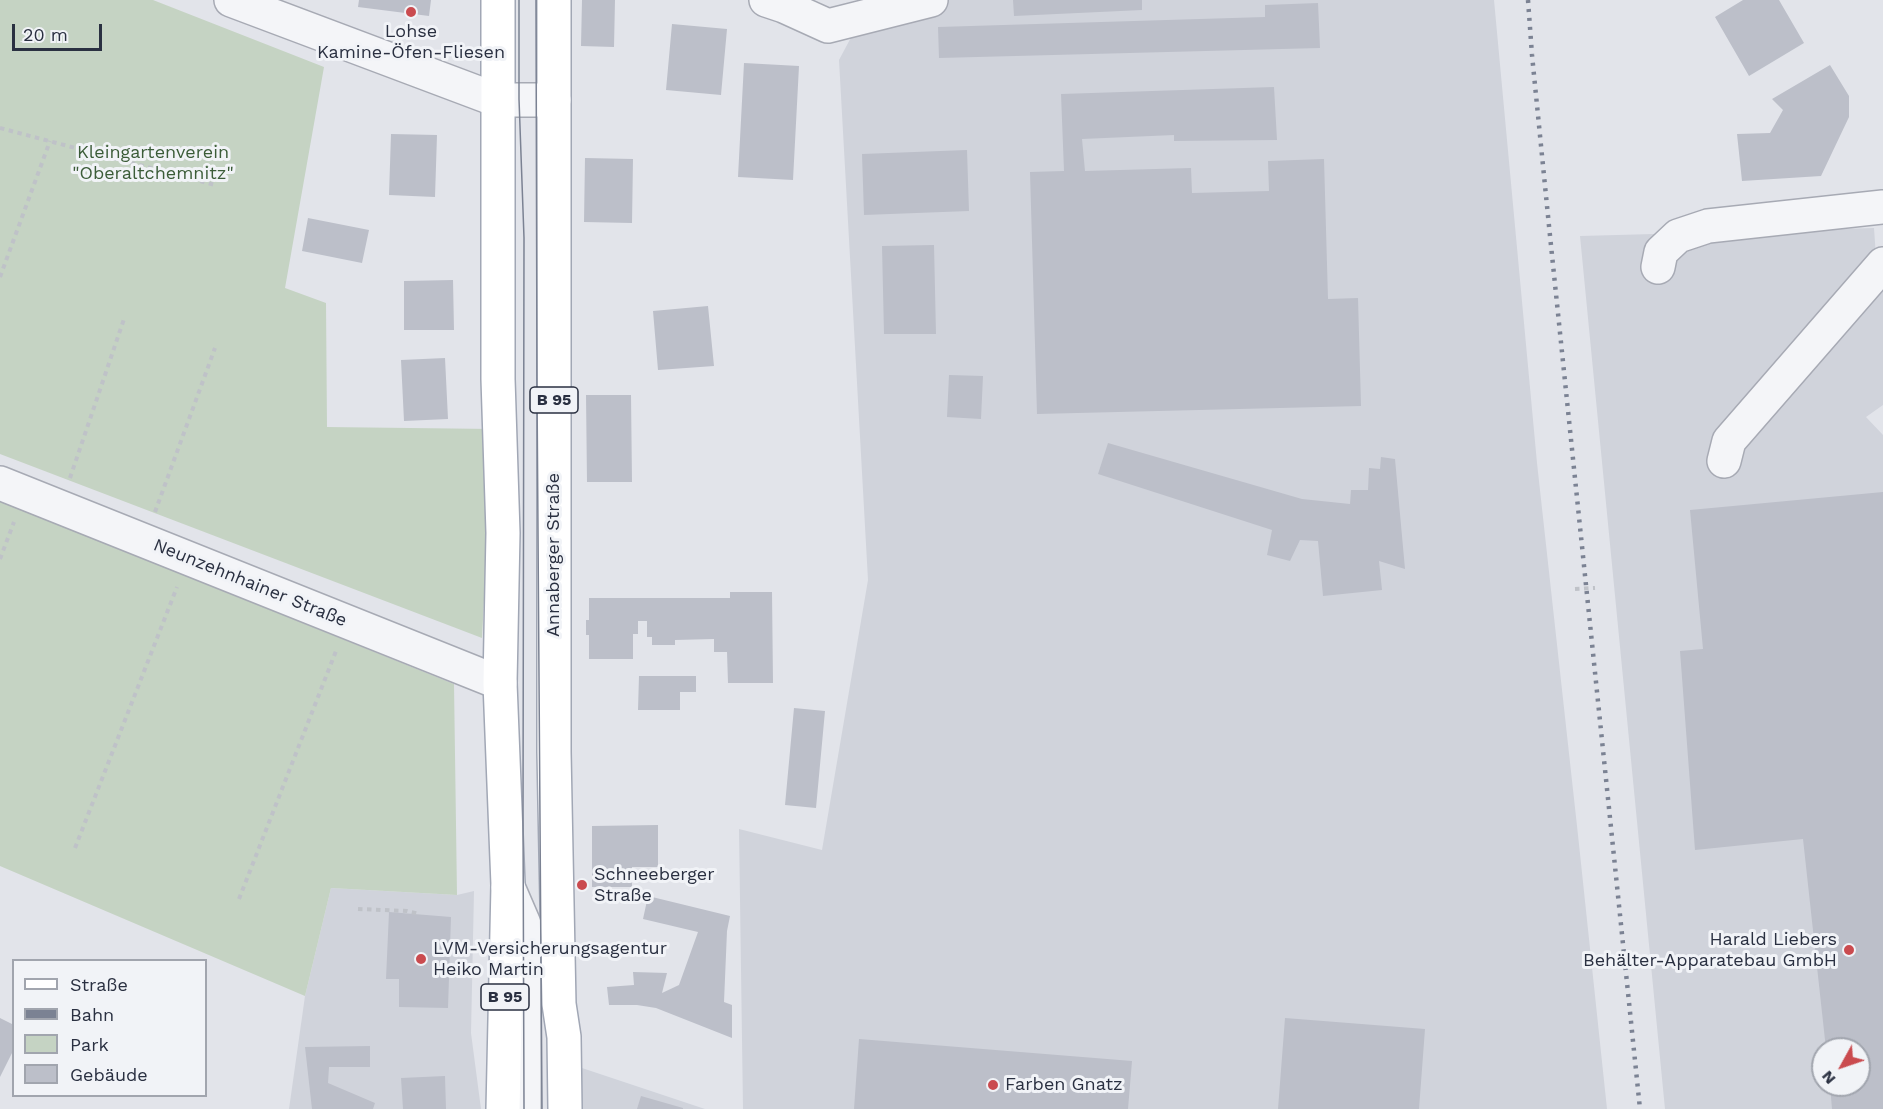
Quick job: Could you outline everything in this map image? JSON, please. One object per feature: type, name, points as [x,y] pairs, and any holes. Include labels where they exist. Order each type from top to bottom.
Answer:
[{"type":"main road","name":"B 95","points":[[498,0],[498,379],[502,532],[500,683],[508,885],[503,1109]]},
{"type":"main road","name":"Annaberger Straße","points":[[554,0],[554,752],[559,1004],[564,1037],[565,1109]]},
{"type":"street","points":[[231,0],[497,100],[554,100]]},
{"type":"street","points":[[766,0],[828,26],[931,0]]},
{"type":"street","points":[[1658,267],[1661,252],[1678,236],[1708,226],[1883,207]]},
{"type":"street","points":[[1724,461],[1729,441],[1883,264]]},
{"type":"street","name":"Neunzehnhainer Straße","points":[[13,488],[500,683]]},
{"type":"street","name":"B 95","points":[[508,885],[524,924],[524,1109]]},
{"type":"path","points":[[0,128],[216,185]]},
{"type":"path","points":[[0,277],[50,141]]},
{"type":"path","points":[[60,507],[124,319]]},
{"type":"path","points":[[144,540],[215,348]]},
{"type":"path","points":[[0,559],[13,488]]},
{"type":"path","points":[[75,849],[188,558]]},
{"type":"path","points":[[1575,589],[1595,588]]},
{"type":"path","points":[[239,899],[347,622]]},
{"type":"path","points":[[358,909],[407,910],[419,914]]},
{"type":"shaded area","points":[[871,0],[1494,0],[1537,463],[1607,1109],[743,1109],[739,829],[822,850],[868,580],[839,60]]},
{"type":"shaded area","points":[[1874,228],[1876,257],[1883,263],[1883,405],[1866,417],[1883,435],[1883,1109],[1665,1109],[1580,236]]},
{"type":"shaded area","points":[[331,888],[457,895],[474,891],[471,1033],[481,1109],[289,1109],[305,996]]},
{"type":"shaded area","points":[[579,1067],[705,1109],[581,1109]]},
{"type":"green space","name":"Kleingartenverein \"Oberaltchemnitz\"","points":[[0,0],[153,0],[324,67],[285,288],[326,303],[327,427],[493,429],[482,638],[0,454]]},
{"type":"green space","points":[[0,501],[454,684],[457,895],[331,888],[305,996],[0,866]]},
{"type":"building","name":"Lohse Kamine-Öfen-Fliesen","points":[[359,0],[431,0],[429,16],[358,7]]},
{"type":"building","points":[[582,0],[615,0],[614,47],[581,46]]},
{"type":"building","points":[[1013,0],[1142,0],[1142,10],[1014,16]]},
{"type":"building","points":[[1743,0],[1779,0],[1804,43],[1749,76],[1715,17]]},
{"type":"building","points":[[1318,3],[1320,48],[939,58],[938,27],[1265,17],[1265,5]]},
{"type":"building","points":[[672,24],[727,29],[721,95],[666,90]]},
{"type":"building","points":[[744,63],[799,66],[793,180],[738,177]]},
{"type":"building","points":[[1830,65],[1849,96],[1849,117],[1821,176],[1742,181],[1737,134],[1770,133],[1783,110],[1772,99]]},
{"type":"building","points":[[1274,87],[1277,140],[1174,141],[1174,135],[1082,139],[1085,171],[1191,168],[1192,193],[1269,191],[1268,161],[1324,159],[1328,299],[1358,298],[1361,406],[1037,414],[1030,172],[1064,171],[1061,94]]},
{"type":"building","points":[[391,134],[437,135],[435,197],[389,195]]},
{"type":"building","points":[[967,150],[969,211],[864,215],[862,154]]},
{"type":"building","points":[[585,158],[633,159],[632,223],[584,222]]},
{"type":"building","points":[[308,218],[369,230],[362,263],[302,251]]},
{"type":"building","points":[[934,245],[936,334],[884,334],[882,246]]},
{"type":"building","points":[[453,280],[454,330],[404,330],[404,281]]},
{"type":"building","points":[[708,306],[714,366],[658,370],[653,311]]},
{"type":"building","points":[[445,358],[448,419],[404,421],[401,360]]},
{"type":"building","points":[[949,375],[983,376],[981,419],[947,417]]},
{"type":"building","points":[[586,395],[631,395],[632,482],[587,482]]},
{"type":"building","points":[[1108,443],[1302,499],[1350,504],[1351,490],[1368,490],[1369,468],[1380,469],[1381,457],[1395,459],[1405,569],[1379,561],[1382,590],[1323,596],[1318,541],[1300,540],[1290,561],[1267,555],[1272,530],[1098,474]]},
{"type":"building","points":[[1883,492],[1883,1109],[1832,1109],[1831,1097],[1871,1097],[1871,1037],[1825,1037],[1803,839],[1695,850],[1680,651],[1703,649],[1690,510]]},
{"type":"building","points":[[730,592],[772,592],[773,683],[728,683],[727,652],[714,652],[714,639],[675,640],[675,645],[652,645],[652,637],[647,637],[647,621],[638,621],[638,634],[633,634],[633,659],[589,659],[589,635],[586,635],[586,620],[589,620],[589,598],[730,598]]},
{"type":"building","points":[[639,676],[696,676],[696,692],[680,692],[680,710],[638,710]]},
{"type":"building","points":[[794,708],[825,711],[816,808],[785,805]]},
{"type":"building","points":[[658,825],[658,867],[632,867],[632,887],[592,887],[592,826]]},
{"type":"building","points":[[648,896],[730,916],[727,931],[724,1002],[732,1005],[732,1038],[656,1008],[609,1005],[607,987],[634,985],[633,972],[667,973],[662,993],[679,985],[698,932],[643,919]]},
{"type":"building","points":[[389,912],[451,917],[448,1008],[399,1007],[399,979],[386,979]]},
{"type":"building","points":[[0,1018],[12,1024],[12,1053],[0,1077]]},
{"type":"building","points":[[1285,1018],[1425,1029],[1419,1109],[1278,1109]]},
{"type":"building","name":"Farben Gnatz","points":[[859,1039],[1132,1061],[1128,1109],[854,1109]]},
{"type":"building","points":[[370,1046],[370,1067],[329,1067],[328,1083],[375,1103],[373,1109],[312,1109],[305,1047]]},
{"type":"building","points":[[445,1076],[446,1109],[403,1109],[401,1078]]},
{"type":"building","points":[[641,1096],[683,1108],[683,1109],[637,1109]]},
{"type":"tram line","points":[[519,0],[519,99],[524,238],[524,1109]]},
{"type":"tram line","points":[[536,0],[542,1109]]},
{"type":"railway","points":[[1528,0],[1549,226],[1640,1109]]},
{"type":"place","name":"Lohse Kamine-Öfen-Fliesen","points":[[411,12]]},
{"type":"place","name":"Schneeberger Straße","points":[[582,885]]},
{"type":"place","name":"Harald Liebers Behälter-Apparatebau GmbH","points":[[1849,950]]},
{"type":"place","name":"LVM-Versicherungsagentur Heiko Martin","points":[[421,959]]},
{"type":"place","name":"Farben Gnatz","points":[[993,1085]]}]
